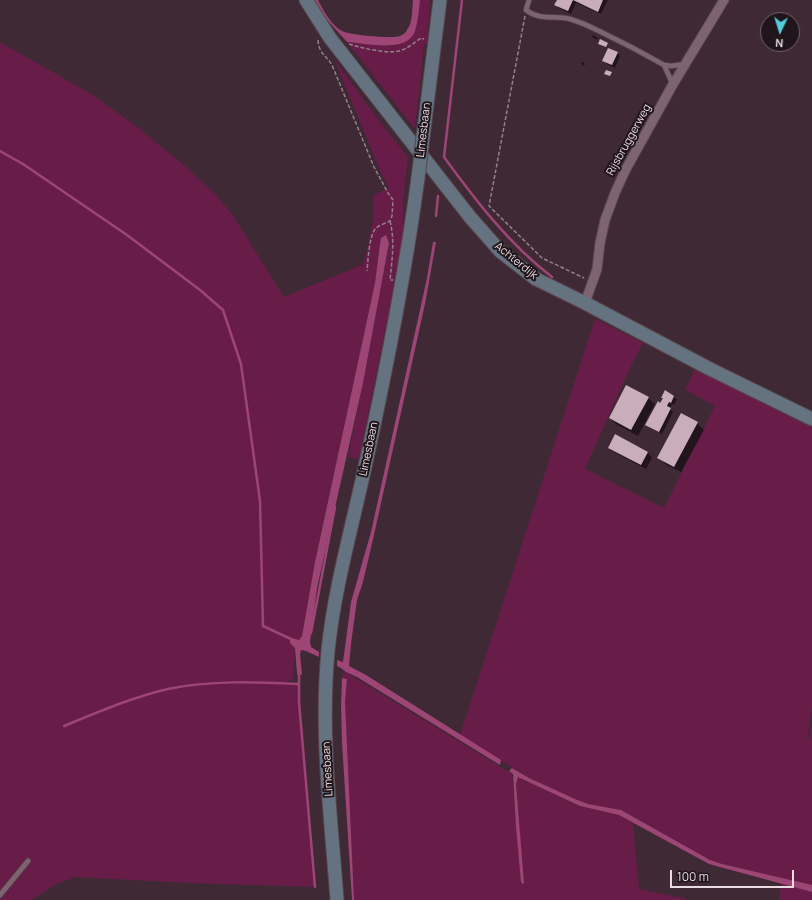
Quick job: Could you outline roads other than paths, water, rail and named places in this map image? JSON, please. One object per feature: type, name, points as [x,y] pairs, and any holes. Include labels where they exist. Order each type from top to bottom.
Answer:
[{"type":"main road","name":"Achterdijk","points":[[306,0],[330,38],[470,217],[500,251],[536,279],[710,369],[812,419]]},
{"type":"main road","name":"Limesbaan","points":[[337,900],[328,776],[326,672],[334,608],[386,372],[403,281],[424,137],[440,0]]},
{"type":"street","name":"Rijsbruggerweg","points":[[585,303],[597,270],[600,242],[605,220],[615,192],[626,169],[672,86],[724,0]]},
{"type":"lane","points":[[529,0],[526,10],[533,15],[570,19],[587,25],[664,65],[671,66],[686,64]]},
{"type":"lane","points":[[664,65],[672,86]]},
{"type":"lane","points":[[0,895],[28,861]]},
{"type":"waterway","points":[[462,0],[444,157],[468,190],[507,236],[521,251],[552,277]]},
{"type":"waterway","points":[[0,151],[23,164],[127,235],[200,290],[223,310],[241,364],[260,501],[263,626],[293,640]]},
{"type":"waterway","points":[[436,216],[438,196]]},
{"type":"waterway","points":[[311,633],[335,507]]},
{"type":"waterway","points":[[64,726],[103,710],[168,689],[217,683],[250,682],[299,684],[299,672]]},
{"type":"waterway","points":[[299,684],[299,702],[315,887]]}]
